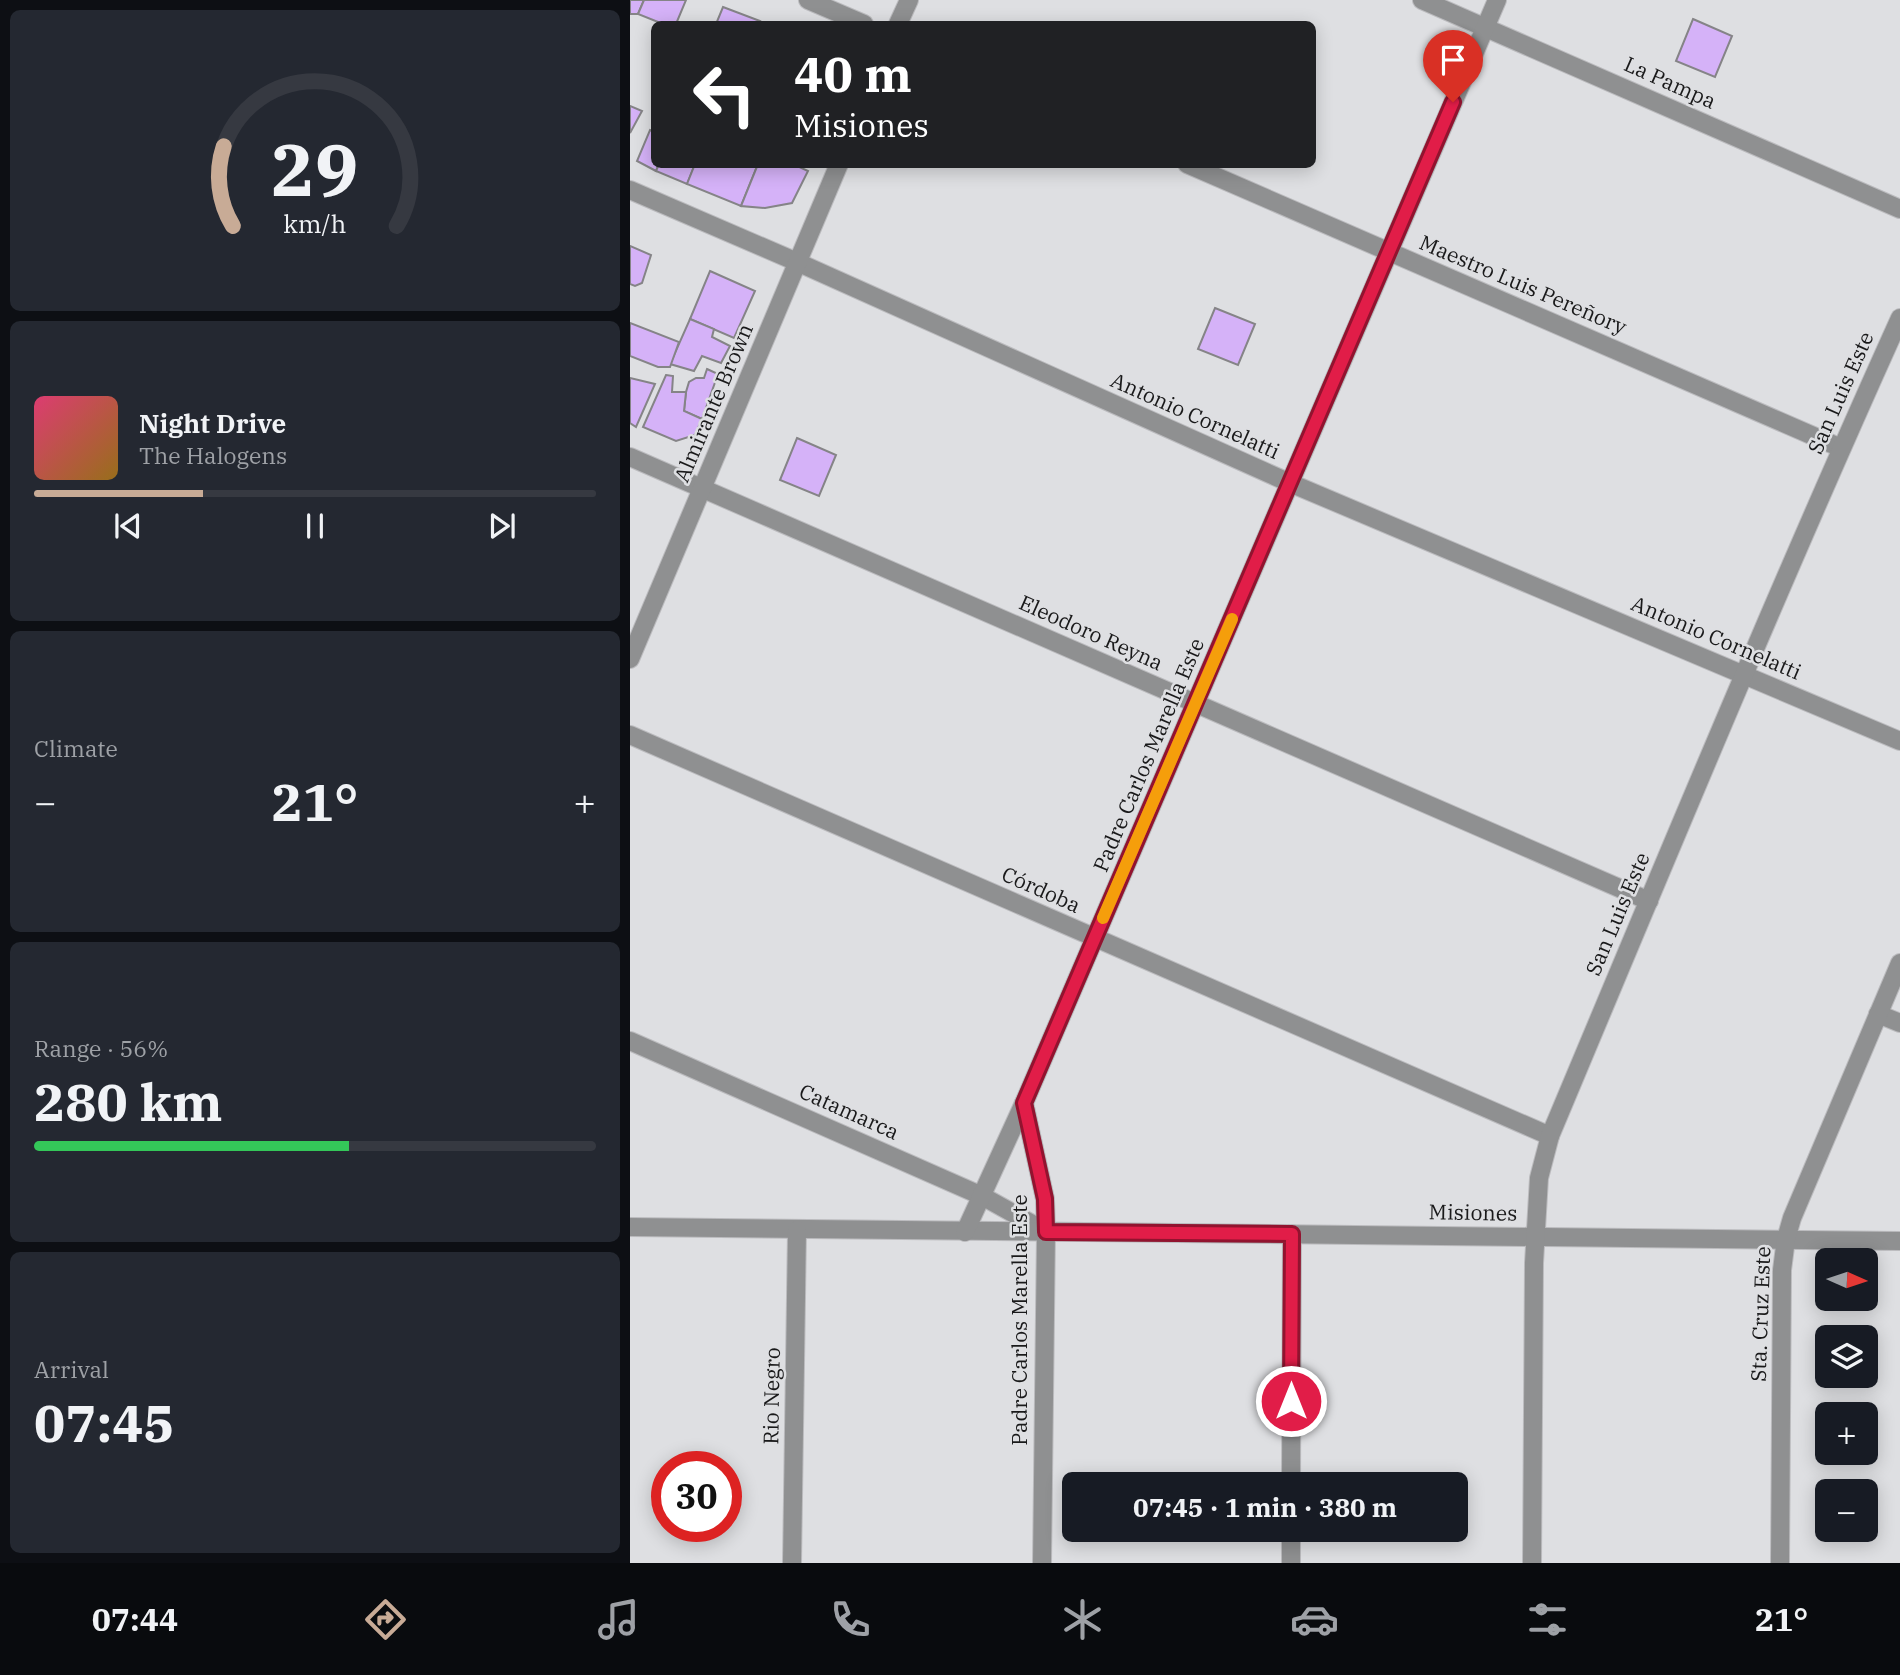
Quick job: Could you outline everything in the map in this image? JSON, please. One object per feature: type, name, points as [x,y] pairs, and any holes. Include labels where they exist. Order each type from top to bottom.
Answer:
[{"type":"street","points":[[808,0],[857,21]]},
{"type":"street","points":[[899,21],[909,0]]},
{"type":"street","name":"La Pampa","points":[[1422,0],[1900,209]]},
{"type":"street","name":"Padre Carlos Marella Este","points":[[1042,1563],[1045,1199],[1024,1103],[1497,0]]},
{"type":"street","name":"Almirante Brown","points":[[630,659],[837,168]]},
{"type":"street","name":"Maestro Luis Pereñory","points":[[1196,168],[1841,448]]},
{"type":"street","name":"Antonio Cornelatti","points":[[630,190],[797,262],[1290,484],[1900,741]]},
{"type":"street","name":"San Luis Este","points":[[1532,1563],[1535,1237],[1539,1178],[1550,1136],[1744,674],[1900,317]]},
{"type":"street","name":"Eleodoro Reyna","points":[[630,457],[1648,901]]},
{"type":"street","name":"Córdoba","points":[[630,736],[1550,1136]]},
{"type":"street","name":"Sta. Cruz Este","points":[[1780,1563],[1782,1269],[1786,1239],[1792,1218],[1900,963]]},
{"type":"street","points":[[1878,1014],[1900,1023]]},
{"type":"street","name":"Catamarca","points":[[630,1041],[982,1196],[1046,1232]]},
{"type":"street","points":[[965,1232],[1024,1103]]},
{"type":"street","name":"Misiones","points":[[630,1227],[1900,1241]]},
{"type":"street","name":"Rio Negro","points":[[792,1563],[797,1230]]},
{"type":"street","points":[[1291,1472],[1292,1234]]},
{"type":"street","points":[[1290,1563],[1291,1542]]},
{"type":"building","points":[[630,0],[644,0],[638,14],[630,14]]},
{"type":"building","points":[[644,0],[686,0],[677,21],[656,21],[638,14]]},
{"type":"building","points":[[723,7],[760,21],[717,21]]},
{"type":"building","points":[[1693,19],[1732,36],[1715,77],[1676,61]]},
{"type":"building","points":[[630,106],[642,111],[630,133]]},
{"type":"building","points":[[650,130],[651,168],[657,168],[656,171],[637,161]]},
{"type":"building","points":[[657,168],[693,168],[687,184],[656,171]]},
{"type":"building","points":[[693,168],[756,168],[741,206],[687,184]]},
{"type":"building","points":[[756,168],[802,168],[808,171],[792,203],[765,208],[741,206]]},
{"type":"building","points":[[630,246],[651,255],[642,283],[635,286],[630,284]]},
{"type":"building","points":[[710,271],[755,291],[734,338],[690,319]]},
{"type":"building","points":[[1215,308],[1255,324],[1238,365],[1198,349]]},
{"type":"building","points":[[690,319],[714,329],[712,337],[730,346],[721,363],[702,356],[694,371],[670,364]]},
{"type":"building","points":[[630,323],[679,342],[670,367],[658,367],[630,356]]},
{"type":"building","points":[[707,369],[718,374],[702,419],[684,411],[689,382],[704,378]]},
{"type":"building","points":[[666,375],[673,376],[672,392],[686,392],[684,411],[702,419],[695,435],[676,441],[643,427]]},
{"type":"building","points":[[630,378],[655,384],[636,427],[630,423]]},
{"type":"building","points":[[797,438],[836,455],[819,496],[780,480]]},
{"type":"slow traffic","points":[[1103,918],[1232,619]]},
{"type":"route","points":[[1291,1401],[1292,1234],[1046,1232],[1045,1199],[1024,1103],[1453,102]]}]
